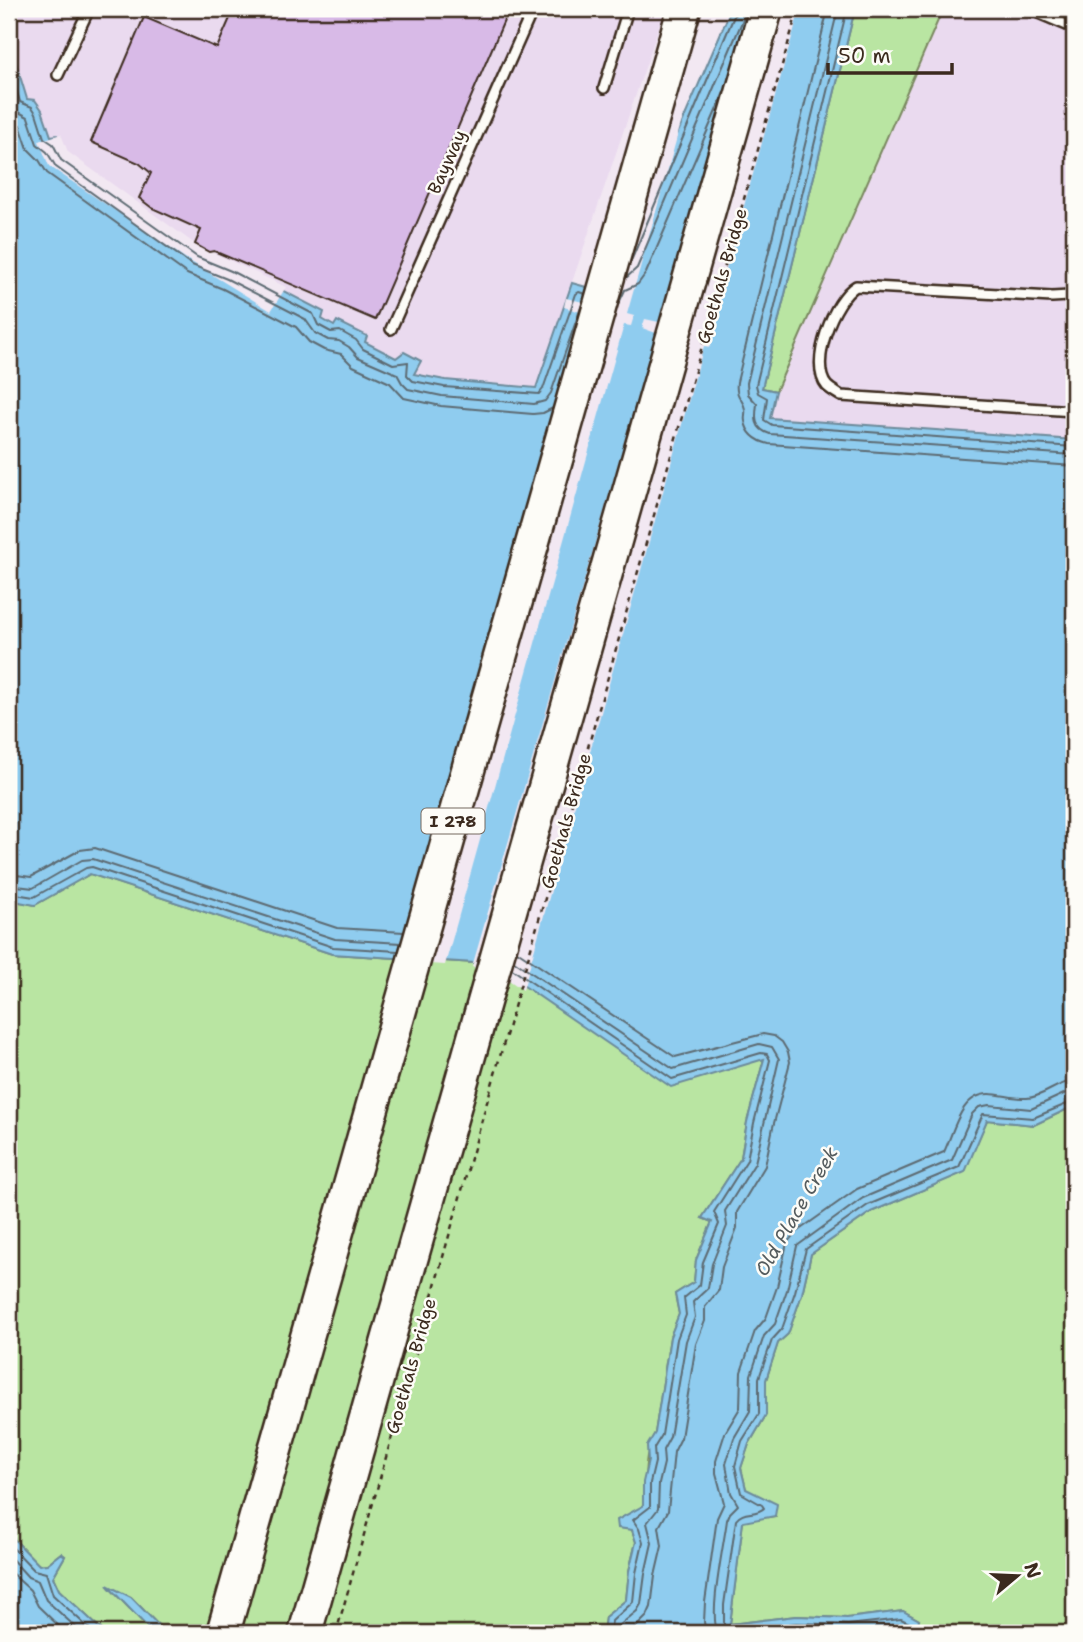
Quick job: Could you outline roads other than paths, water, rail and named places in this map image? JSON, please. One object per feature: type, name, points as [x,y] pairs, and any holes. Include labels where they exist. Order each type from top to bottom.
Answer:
[{"type":"highway","name":"I 278","points":[[223,1633],[684,9]]},
{"type":"highway","name":"Goethals Bridge","points":[[305,1633],[766,9]]},
{"type":"lane","points":[[58,75],[89,9]]},
{"type":"lane","name":"Bayway","points":[[391,329],[533,9]]},
{"type":"lane","points":[[604,88],[628,9]]},
{"type":"lane","points":[[1029,9],[1074,28]]},
{"type":"lane","points":[[1074,292],[1069,296],[1052,297],[856,286],[847,292],[831,317],[822,353],[822,374],[827,386],[841,396],[1074,411]]},
{"type":"water","name":"Old Place Creek","points":[[731,9],[855,9],[762,388],[776,391],[770,418],[1074,440],[1074,1106],[1034,1125],[987,1120],[965,1172],[871,1212],[811,1254],[802,1294],[788,1334],[778,1343],[766,1380],[766,1415],[749,1444],[741,1468],[746,1489],[777,1504],[775,1516],[743,1522],[730,1624],[796,1616],[847,1618],[903,1611],[919,1620],[914,1633],[603,1633],[605,1617],[626,1600],[636,1542],[632,1530],[618,1528],[617,1520],[643,1506],[647,1446],[655,1433],[670,1337],[679,1314],[675,1294],[694,1282],[696,1260],[712,1222],[702,1218],[741,1158],[747,1122],[764,1059],[671,1087],[508,975],[475,963],[332,954],[90,874],[35,905],[9,900],[9,40],[27,99],[35,100],[42,110],[51,136],[57,135],[65,154],[201,251],[324,312],[322,319],[334,326],[337,321],[367,336],[365,342],[396,358],[404,352],[421,361],[414,374],[445,380],[536,388],[572,283],[597,290],[622,263]]},
{"type":"water","points":[[9,1534],[39,1565],[47,1564],[61,1553],[65,1556],[53,1577],[59,1590],[105,1633],[9,1633]]},
{"type":"water","points":[[107,1585],[131,1597],[166,1633],[153,1633]]}]
